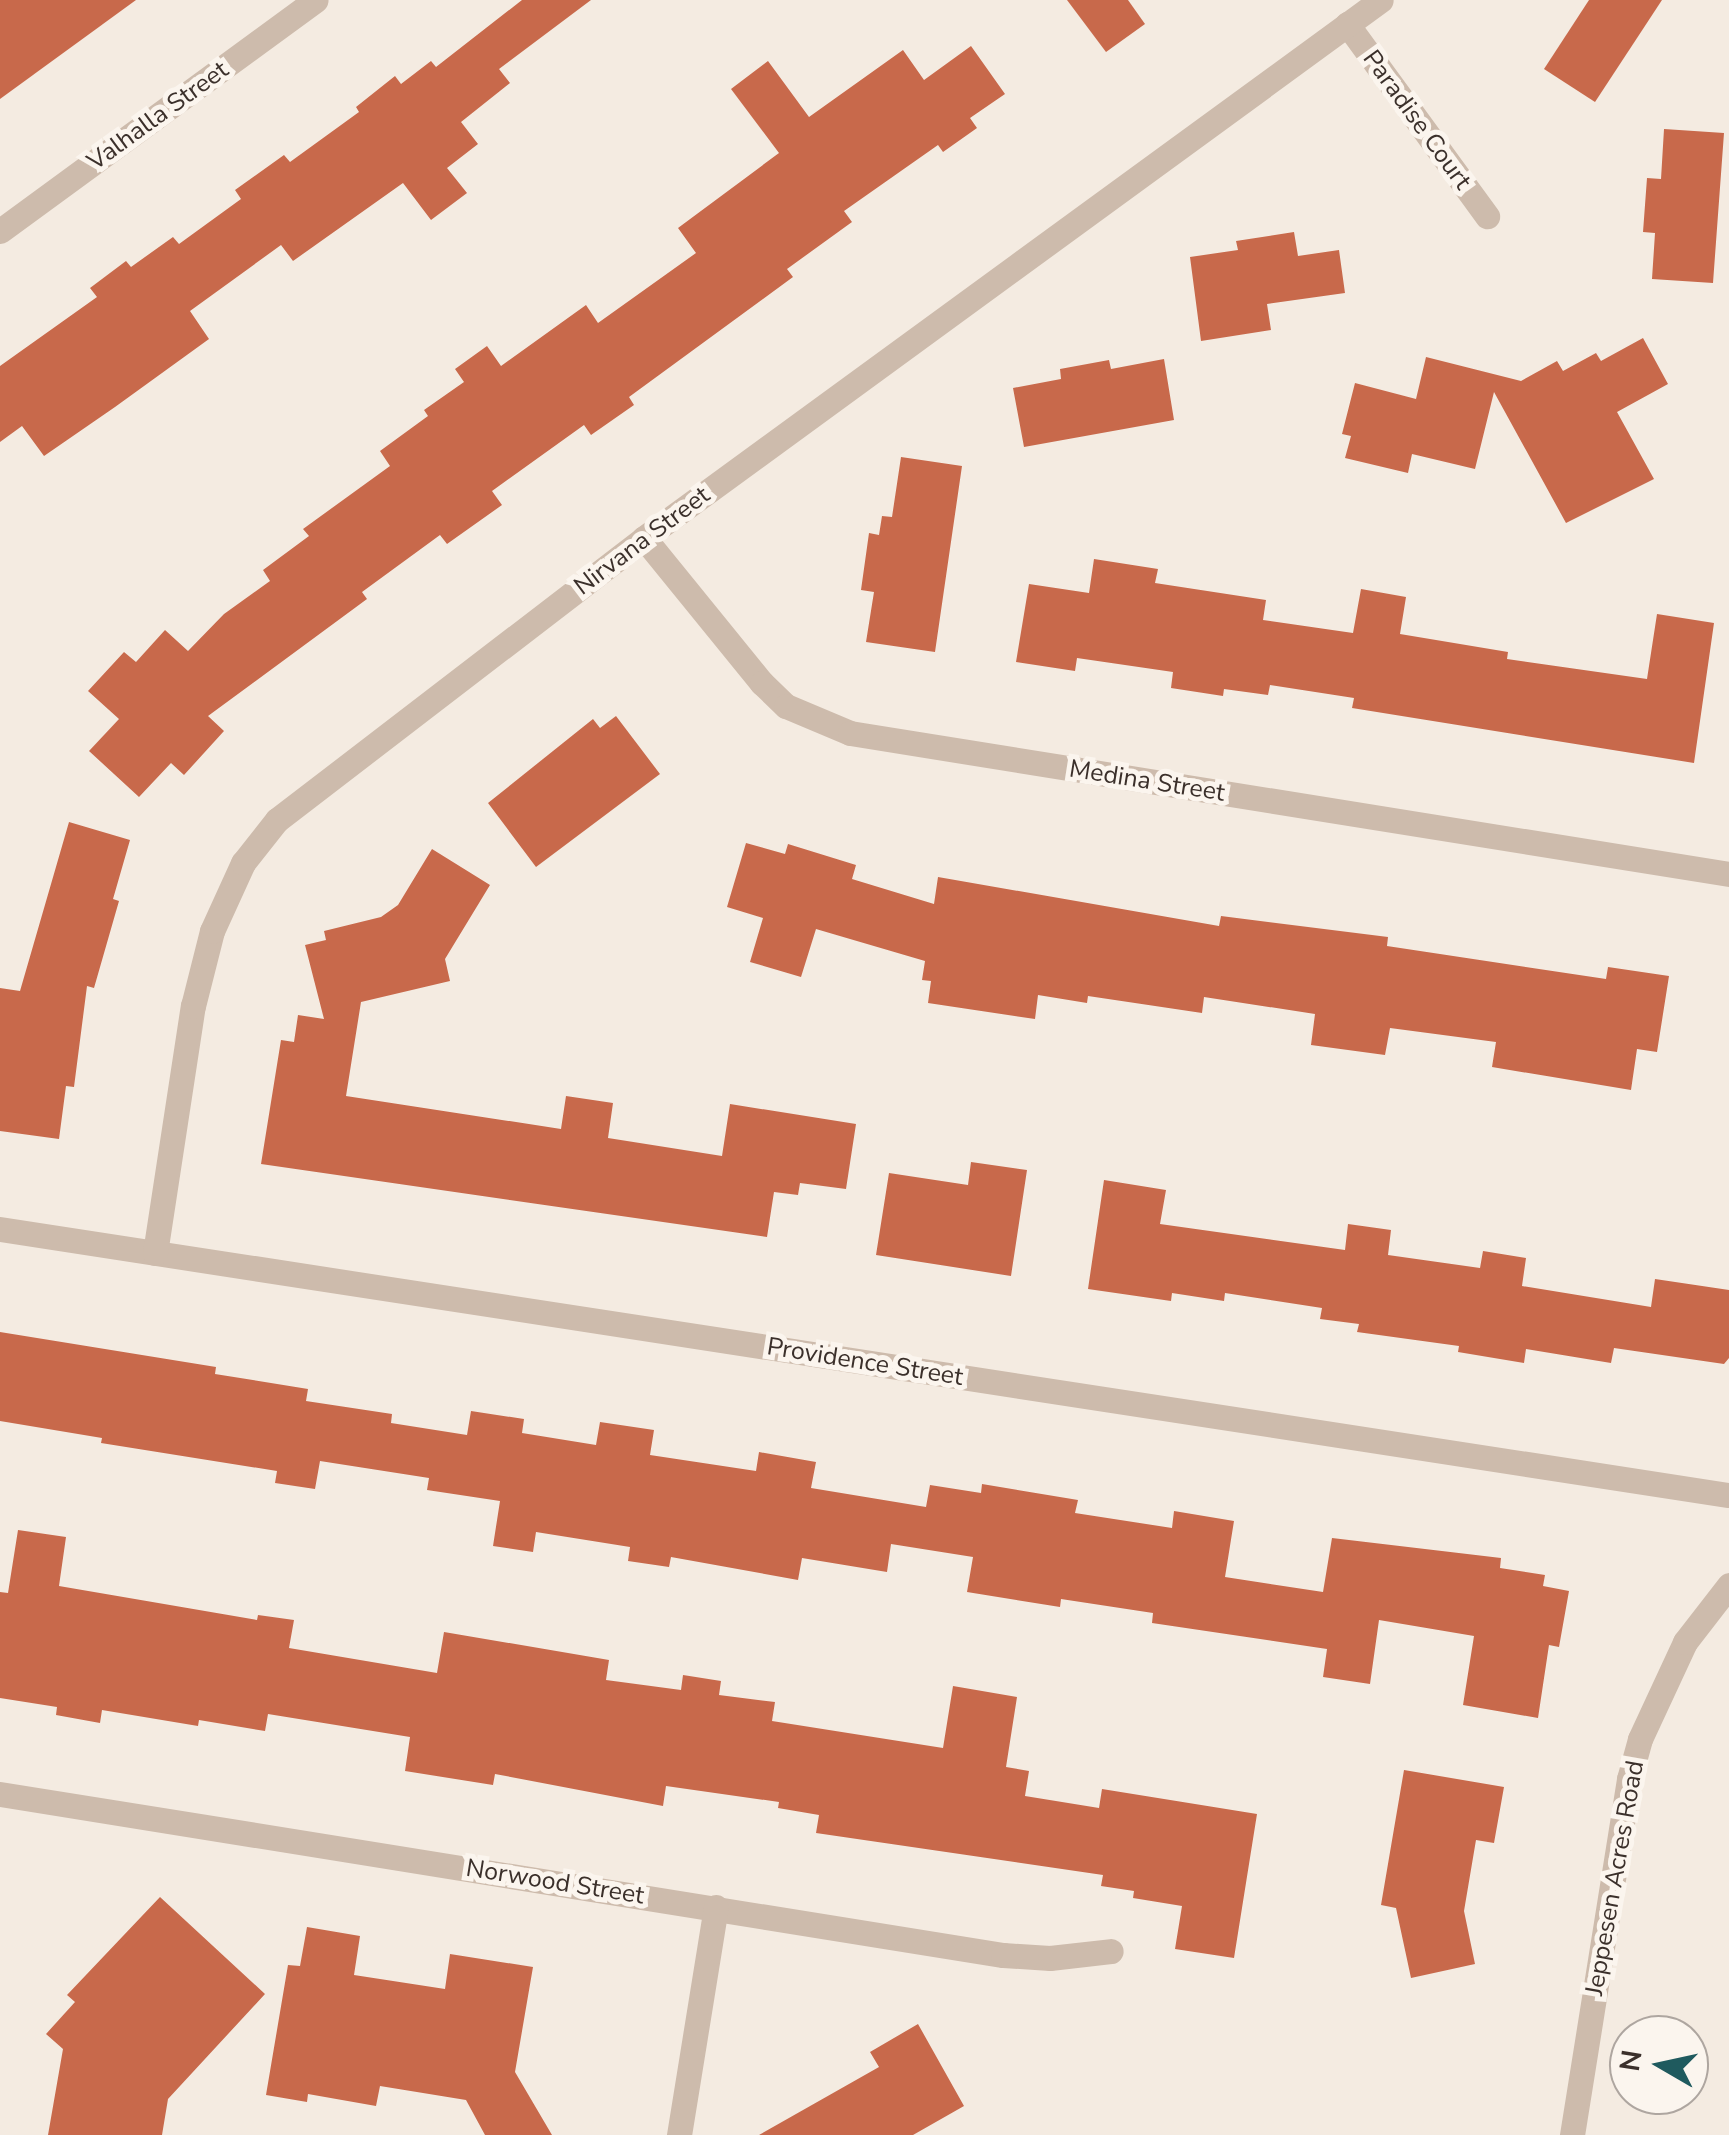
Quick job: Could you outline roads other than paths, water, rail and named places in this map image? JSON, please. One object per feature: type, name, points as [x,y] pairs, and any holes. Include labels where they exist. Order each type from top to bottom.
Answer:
[{"type":"street","name":"Valhalla Street","points":[[0,231],[316,0]]},
{"type":"street","name":"Nirvana Street","points":[[155,1253],[192,1006],[212,931],[243,863],[277,820],[644,538],[1381,0]]},
{"type":"street","name":"Paradise Court","points":[[1347,24],[1487,216]]},
{"type":"street","name":"Medina Street","points":[[644,538],[762,683],[786,706],[850,733],[1729,874]]},
{"type":"street","name":"Providence Street","points":[[0,1229],[1729,1495]]},
{"type":"street","name":"Jeppesen Acres Road","points":[[1572,2135],[1629,1779],[1640,1738],[1685,1642],[1729,1585]]},
{"type":"street","name":"Norwood Street","points":[[1,1803],[716,1907],[1003,1955],[1050,1958],[1111,1951]]},
{"type":"street","points":[[680,2135],[716,1907]]}]
